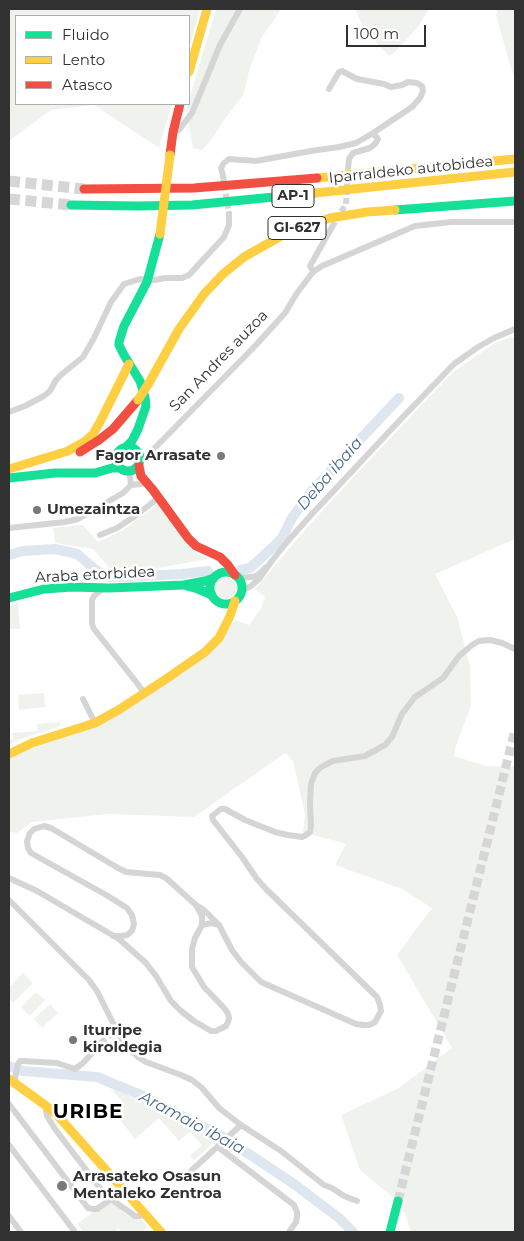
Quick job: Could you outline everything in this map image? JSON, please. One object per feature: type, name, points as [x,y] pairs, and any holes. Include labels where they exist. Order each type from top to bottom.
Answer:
[{"type":"main road","points":[[190,68],[207,9]]},
{"type":"main road","name":"San Andres auzoa","points":[[138,429],[139,465],[134,470],[126,470],[116,461],[117,457],[121,450],[132,441],[146,406],[140,381],[119,342],[124,326],[148,279],[160,234],[173,132],[180,105]]},
{"type":"main road","name":"AP-1","points":[[84,189],[194,188],[515,159]]},
{"type":"main road","name":"Iparraldeko autobidea","points":[[71,205],[192,205],[515,172]]},
{"type":"main road","name":"GI-627","points":[[9,471],[56,461],[85,449],[112,429],[138,400],[178,329],[204,294],[223,274],[266,243],[290,231],[330,218],[367,212],[515,201]]},
{"type":"main road","points":[[9,471],[16,466],[68,451],[84,442],[93,434],[130,364]]},
{"type":"main road","points":[[125,448],[133,448],[139,454]]},
{"type":"main road","points":[[9,754],[32,742],[70,732],[95,722],[156,686],[212,646],[223,632],[235,601],[240,595],[241,582],[228,565],[220,557],[196,546],[188,538],[141,476],[139,465]]},
{"type":"main road","points":[[9,478],[55,473],[95,473],[112,468],[126,470],[158,498]]},
{"type":"main road","points":[[213,555],[220,565],[210,586],[212,595],[225,611],[227,623]]},
{"type":"main road","points":[[216,576],[227,572],[237,577]]},
{"type":"main road","name":"Araba etorbidea","points":[[9,598],[44,589],[184,585],[205,581],[216,576]]},
{"type":"main road","name":"Araba etorbidea","points":[[184,585],[212,595]]},
{"type":"main road","points":[[219,602],[228,604],[235,601]]},
{"type":"main road","points":[[13,1079],[63,1122],[161,1232]]},
{"type":"main road","points":[[390,1232],[398,1201]]},
{"type":"street","points":[[173,132],[179,130],[192,113],[222,40],[240,9]]},
{"type":"street","points":[[223,176],[221,168],[224,162],[229,159],[256,161],[356,143],[405,112],[416,102],[423,91],[420,84],[414,82],[391,87],[357,79],[342,71],[339,72],[329,88]]},
{"type":"street","points":[[348,169],[349,159],[353,154],[376,144],[378,139],[373,133]]},
{"type":"street","points":[[9,412],[42,398],[48,393],[56,380],[86,353],[111,302],[124,284],[140,279],[182,278],[189,274],[224,238],[229,225],[229,214]]},
{"type":"street","name":"San Andres auzoa","points":[[139,465],[256,346],[285,313],[313,272],[322,266],[415,226],[451,222],[515,222]]},
{"type":"street","name":"San Andres auzoa","points":[[313,272],[310,266],[332,227]]},
{"type":"street","points":[[241,591],[260,579],[286,542],[454,364],[478,347],[515,329]]},
{"type":"street","points":[[126,470],[130,476],[131,485]]},
{"type":"street","points":[[9,528],[78,519],[123,493],[131,485],[141,484]]},
{"type":"street","points":[[100,535],[116,528],[138,514],[158,498]]},
{"type":"street","points":[[237,577],[252,577],[271,562]]},
{"type":"street","points":[[83,588],[91,595],[92,624],[94,629],[141,694]]},
{"type":"street","points":[[92,600],[104,588]]},
{"type":"street","points":[[113,936],[127,935],[132,930],[134,924],[132,915],[127,908],[31,853],[27,841],[34,829],[44,826],[51,828],[126,872],[160,875],[166,878],[219,925],[232,950],[261,982],[356,1024],[369,1025],[375,1022],[381,1011],[377,997],[266,889],[213,820],[212,816],[221,809],[225,809],[245,820],[275,832],[302,837],[306,835],[310,832],[311,784],[315,773],[320,768],[325,764],[365,756],[385,746],[392,737],[402,714],[415,697],[443,678],[459,656],[472,644],[490,640],[504,643],[515,649]]},
{"type":"street","points":[[83,699],[95,722]]},
{"type":"street","points":[[9,878],[37,891],[130,948],[146,963],[171,1001],[181,1011],[206,1028],[216,1031],[226,1026],[228,1014],[200,982],[192,967],[192,949],[202,925],[202,916],[196,905]]},
{"type":"street","points":[[9,900],[89,980],[97,991],[116,1029],[129,1049],[138,1057],[192,1080],[202,1088],[219,1108],[241,1125],[281,1151],[319,1181],[344,1196],[357,1201]]},
{"type":"street","points":[[202,925],[212,923],[219,925]]},
{"type":"street","points":[[127,935],[130,948]]},
{"type":"street","points":[[13,1079],[20,1061],[57,1063],[75,1069],[101,1043]]},
{"type":"street","points":[[9,1104],[88,1208],[97,1209],[111,1199]]},
{"type":"street","points":[[45,1105],[47,1116],[64,1142],[103,1192],[135,1216],[140,1216],[144,1213]]},
{"type":"street","points":[[191,1171],[241,1125]]},
{"type":"street","points":[[9,1145],[73,1230]]},
{"type":"street","points":[[218,1147],[294,1205],[297,1218],[289,1232]]},
{"type":"street","points":[[9,1216],[20,1232]]},
{"type":"shaded area","points":[[9,9],[200,9],[190,45],[190,15],[15,15],[15,105],[94,105],[51,110],[9,141]]},
{"type":"shaded area","points":[[216,9],[279,9],[280,11],[262,37],[250,68],[244,94],[202,150],[193,148],[186,110],[187,105],[190,105],[190,97]]},
{"type":"shaded area","points":[[355,9],[429,9],[418,27],[389,56],[366,32]]},
{"type":"shaded area","points":[[498,9],[515,9],[515,78],[496,15]]},
{"type":"shaded area","points":[[94,105],[172,105],[159,148]]},
{"type":"shaded area","points":[[515,336],[515,539],[435,574],[458,619],[470,667],[471,706],[454,756],[486,766],[515,767],[515,1232],[411,1232],[402,1205],[360,1170],[341,1115],[399,1088],[452,1048],[397,955],[432,908],[402,889],[335,865],[346,844],[303,832],[305,814],[293,761],[285,753],[194,817],[108,814],[32,822],[17,833],[9,832],[9,757],[100,724],[185,672],[218,643],[235,620],[249,625],[261,608],[265,597],[255,589],[312,522],[453,372],[495,343]]},
{"type":"shaded area","points":[[158,504],[193,551],[208,559],[130,573],[114,573],[93,549],[55,543],[53,528],[83,525],[98,542],[124,530]]},
{"type":"shaded area","points":[[226,577],[234,580],[237,588],[234,596],[226,599],[218,596],[215,588],[218,580]]},
{"type":"shaded area","points":[[18,602],[20,629],[9,629],[9,607]]},
{"type":"shaded area","points":[[44,693],[45,707],[19,710],[18,695]]},
{"type":"shaded area","points":[[61,722],[60,726],[18,740],[9,745],[9,740],[13,739],[12,733],[38,731],[37,724]]},
{"type":"shaded area","points":[[23,973],[33,983],[13,1003],[9,998],[9,987]]},
{"type":"shaded area","points":[[36,992],[45,1000],[30,1016],[21,1007]]},
{"type":"shaded area","points":[[50,1004],[58,1013],[42,1028],[34,1019]]},
{"type":"shaded area","points":[[111,1089],[123,1093],[216,1141],[194,1160],[190,1156],[202,1145],[190,1132],[179,1141],[159,1118],[135,1139],[113,1111],[123,1102]]},
{"type":"shaded area","points":[[109,1203],[114,1204],[128,1216],[141,1220],[148,1227],[142,1232],[122,1232],[118,1228],[114,1232],[84,1232],[77,1224]]},
{"type":"waterway","name":"Deba ibaia","points":[[241,570],[250,568],[282,538],[292,518],[311,492],[399,398]]},
{"type":"waterway","name":"Deba ibaia","points":[[9,555],[23,551],[55,549],[77,554],[96,570],[108,577],[208,571]]},
{"type":"waterway","name":"Aramaio ibaia","points":[[9,1066],[23,1071],[97,1077],[141,1095],[221,1136],[249,1154],[294,1184],[339,1218],[353,1232]]},
{"type":"tunnel","points":[[332,227],[346,204],[348,172]]},
{"type":"tunnel","points":[[223,176],[229,214]]},
{"type":"tunnel","points":[[9,181],[84,189]]},
{"type":"tunnel","points":[[9,199],[71,205]]},
{"type":"tunnel","points":[[398,1201],[515,730]]},
{"type":"tunnel","points":[[101,1043],[116,1029]]},
{"type":"traffic: fast","points":[[71,205],[192,205],[315,193]]},
{"type":"traffic: fast","points":[[395,210],[515,201]]},
{"type":"traffic: fast","points":[[125,448],[132,441],[146,406],[140,381],[124,355],[119,342],[124,326],[147,282],[160,234]]},
{"type":"traffic: fast","points":[[128,447],[133,448],[139,454],[140,459],[139,464],[133,470],[128,471],[123,470],[117,464],[116,459],[117,454],[123,448],[128,447]]},
{"type":"traffic: fast","points":[[9,478],[55,473],[95,473],[112,468],[120,468]]},
{"type":"traffic: fast","points":[[226,572],[237,577],[242,588],[237,599],[226,604],[215,599],[210,588],[215,577],[226,572]]},
{"type":"traffic: fast","points":[[9,598],[44,589],[184,585],[214,578]]},
{"type":"traffic: fast","points":[[187,586],[212,595]]},
{"type":"traffic: fast","points":[[390,1232],[398,1201]]},
{"type":"traffic: slow","points":[[190,68],[207,9]]},
{"type":"traffic: slow","points":[[160,234],[170,155]]},
{"type":"traffic: slow","points":[[317,178],[515,159]]},
{"type":"traffic: slow","points":[[315,193],[515,172]]},
{"type":"traffic: slow","points":[[149,383],[179,329],[204,294],[223,274],[244,257],[290,231],[330,218],[395,210]]},
{"type":"traffic: slow","points":[[9,469],[68,451],[84,442],[93,434],[100,422],[129,364]]},
{"type":"traffic: slow","points":[[138,400],[149,383]]},
{"type":"traffic: slow","points":[[9,754],[32,743],[95,723],[166,679],[205,652],[219,638],[235,601]]},
{"type":"traffic: slow","points":[[9,1079],[58,1116],[161,1232]]},
{"type":"traffic: jam","points":[[170,155],[180,105]]},
{"type":"traffic: jam","points":[[84,189],[194,188],[317,178]]},
{"type":"traffic: jam","points":[[80,452],[113,429],[138,400]]},
{"type":"traffic: jam","points":[[139,466],[141,476],[188,538],[196,546],[220,557],[235,575]]},
{"type":"place","name":"Fagor Arrasate","points":[[221,456]]},
{"type":"place","name":"Umezaintza","points":[[37,510]]},
{"type":"place","name":"Iturripe kiroldegia","points":[[73,1040]]},
{"type":"place","name":"Arrasateko Osasun Mentaleko Zentroa","points":[[62,1186]]},
{"type":"district","name":"URIBE","points":[[88,1112]]}]
